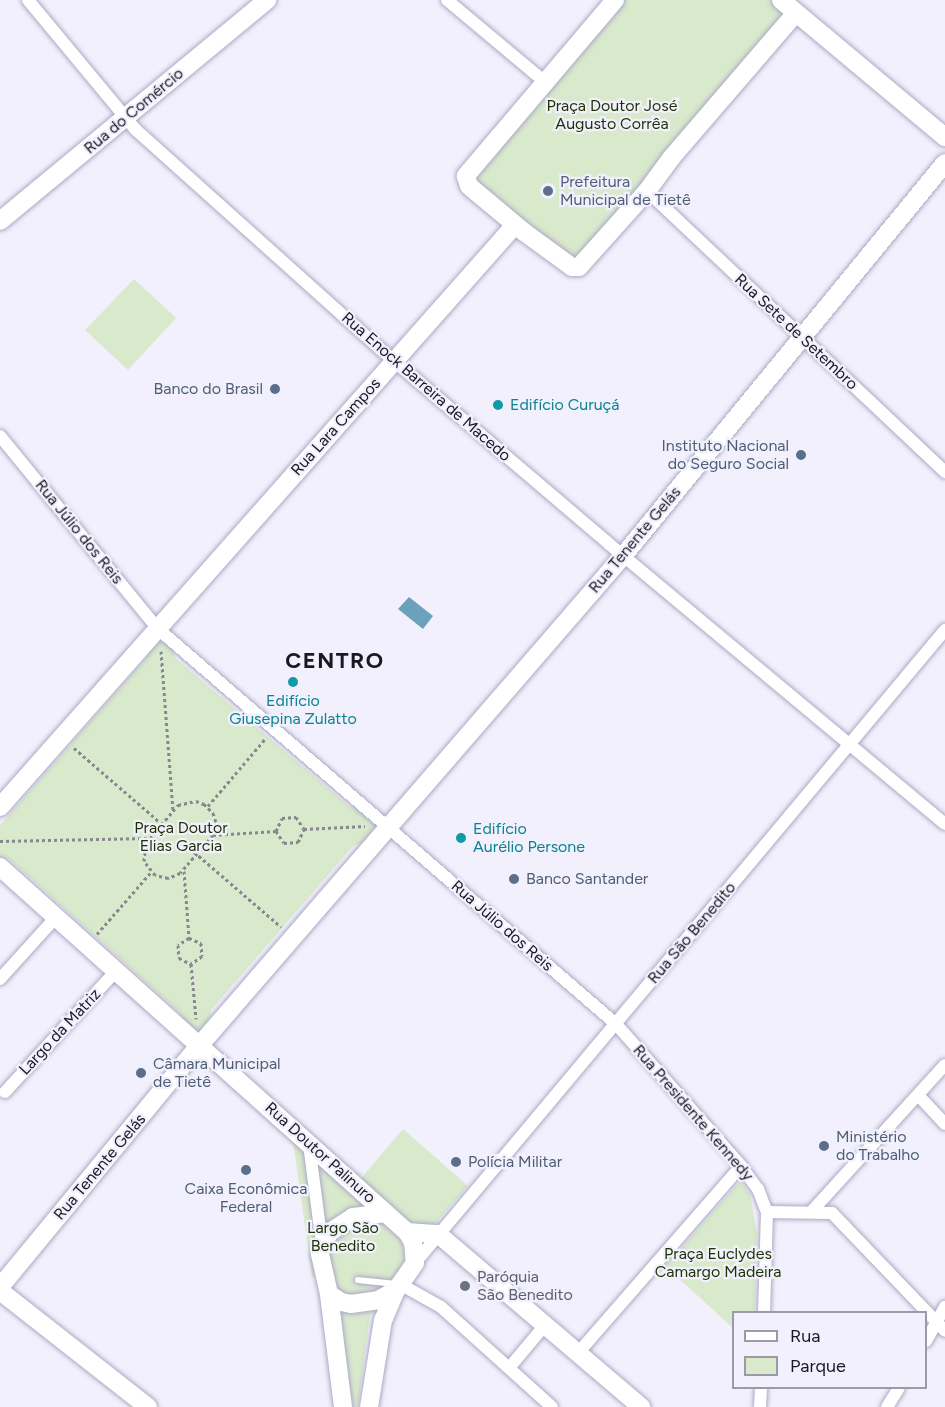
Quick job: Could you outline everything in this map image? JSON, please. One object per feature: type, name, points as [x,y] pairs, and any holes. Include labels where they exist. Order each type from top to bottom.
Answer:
[{"type":"street","name":"Rua Enock Barreira de Macedo","points":[[28,0],[125,119],[395,361],[623,556],[945,824]]},
{"type":"street","name":"Rua do Comércio","points":[[0,221],[267,0]]},
{"type":"street","points":[[447,0],[544,81]]},
{"type":"street","points":[[615,0],[544,81],[466,176],[469,186],[515,225],[572,267],[579,267],[647,191],[672,158],[796,13]]},
{"type":"street","points":[[781,0],[945,137]]},
{"type":"street","name":"Rua Tenente Gelás","points":[[388,828],[623,556],[945,163]]},
{"type":"street","name":"Rua Sete de Setembro","points":[[647,191],[945,472]]},
{"type":"street","name":"Rua Lara Campos","points":[[157,628],[515,225]]},
{"type":"street","name":"Rua Júlio dos Reis","points":[[0,436],[157,628]]},
{"type":"street","points":[[0,807],[157,628],[388,828],[199,1047],[0,867]]},
{"type":"street","name":"Rua São Benedito","points":[[438,1234],[851,746],[945,630]]},
{"type":"street","name":"Rua Júlio dos Reis","points":[[388,828],[616,1024]]},
{"type":"street","points":[[0,979],[56,917]]},
{"type":"street","name":"Largo da Matriz","points":[[4,1092],[116,971]]},
{"type":"street","name":"Rua Presidente Kennedy","points":[[616,1024],[741,1166],[758,1189],[767,1212],[764,1311]]},
{"type":"street","name":"Rua Tenente Gelás","points":[[0,1289],[199,1047]]},
{"type":"street","name":"Rua Doutor Palinuro","points":[[199,1047],[308,1141],[386,1213]]},
{"type":"street","points":[[812,1211],[945,1065]]},
{"type":"street","points":[[919,1096],[945,1124]]},
{"type":"street","points":[[308,1141],[322,1244],[320,1254],[329,1294],[343,1407]]},
{"type":"street","points":[[578,1353],[741,1166]]},
{"type":"street","points":[[767,1212],[832,1213],[927,1311]]},
{"type":"street","points":[[322,1244],[330,1232],[353,1217],[386,1213],[407,1232],[413,1242],[416,1263]]},
{"type":"street","points":[[407,1232],[438,1234],[641,1407]]},
{"type":"street","points":[[369,1407],[383,1320],[398,1287],[438,1234]]},
{"type":"street","points":[[329,1294],[341,1302],[351,1304],[378,1300],[398,1287]]},
{"type":"street","points":[[398,1287],[441,1307],[552,1407]]},
{"type":"street","points":[[0,1289],[148,1407]]},
{"type":"street","points":[[927,1340],[941,1326],[945,1307]]},
{"type":"street","points":[[927,1311],[941,1326]]},
{"type":"street","points":[[509,1368],[545,1325]]},
{"type":"street","points":[[760,1407],[761,1389]]},
{"type":"street","points":[[887,1407],[897,1389]]},
{"type":"lane","points":[[358,1280],[398,1287]]},
{"type":"path","points":[[157,628],[173,811]]},
{"type":"path","points":[[208,806],[274,729]]},
{"type":"path","points":[[61,737],[162,824]]},
{"type":"path","points":[[191,801],[208,806],[216,822],[213,835],[184,870],[168,878],[151,872],[143,856],[144,847],[173,811],[182,803],[191,801]]},
{"type":"path","points":[[276,831],[282,818],[296,817],[304,829]]},
{"type":"path","points":[[304,829],[359,825],[388,828]]},
{"type":"path","points":[[276,831],[284,843],[298,842],[304,829]]},
{"type":"path","points":[[213,835],[276,831]]},
{"type":"path","points":[[0,841],[150,838]]},
{"type":"path","points":[[185,844],[293,937]]},
{"type":"path","points":[[184,870],[189,938]]},
{"type":"path","points":[[87,946],[151,872]]},
{"type":"path","points":[[189,938],[201,943],[202,956],[191,964]]},
{"type":"path","points":[[189,938],[178,945],[180,958],[191,964]]},
{"type":"path","points":[[191,964],[199,1047]]},
{"type":"green space","name":"Praça Doutor José Augusto Corrêa","points":[[617,0],[772,0],[790,15],[577,266],[469,176]]},
{"type":"green space","points":[[134,279],[176,318],[128,370],[85,330]]},
{"type":"green space","name":"Praça Doutor Elias Garcia","points":[[160,639],[173,650],[175,658],[350,807],[360,808],[376,825],[363,843],[353,846],[211,1010],[210,1021],[197,1033],[184,1024],[180,1013],[9,859],[0,857],[0,825],[146,658],[146,649]]},
{"type":"green space","points":[[403,1129],[468,1186],[434,1225],[410,1225],[359,1181]]},
{"type":"green space","name":"Largo São Benedito","points":[[293,1141],[400,1239],[405,1250],[407,1260],[381,1304],[370,1315],[358,1407],[353,1407],[334,1274],[312,1277]]},
{"type":"green space","name":"Praça Euclydes Camargo Madeira","points":[[741,1180],[750,1194],[757,1234],[755,1311],[732,1311],[732,1327],[665,1266]]},
{"type":"water","points":[[409,597],[433,616],[423,629],[398,609]]},
{"type":"place","name":"Prefeitura Municipal de Tietê","points":[[548,191]]},
{"type":"place","name":"Banco do Brasil","points":[[275,389]]},
{"type":"place","name":"Edifício Curuçá","points":[[498,405]]},
{"type":"place","name":"Instituto Nacional do Seguro Social","points":[[801,455]]},
{"type":"place","name":"Edifício Giusepina Zulatto","points":[[293,682]]},
{"type":"place","name":"Edifício Aurélio Persone","points":[[461,838]]},
{"type":"place","name":"Banco Santander","points":[[514,879]]},
{"type":"place","name":"Câmara Municipal de Tietê","points":[[141,1073]]},
{"type":"place","name":"Ministério do Trabalho","points":[[824,1146]]},
{"type":"place","name":"Polícia Militar","points":[[456,1162]]},
{"type":"place","name":"Caixa Econômica Federal","points":[[246,1170]]},
{"type":"place","name":"Paróquia São Benedito","points":[[465,1286]]},
{"type":"district","name":"CENTRO","points":[[335,661]]}]
